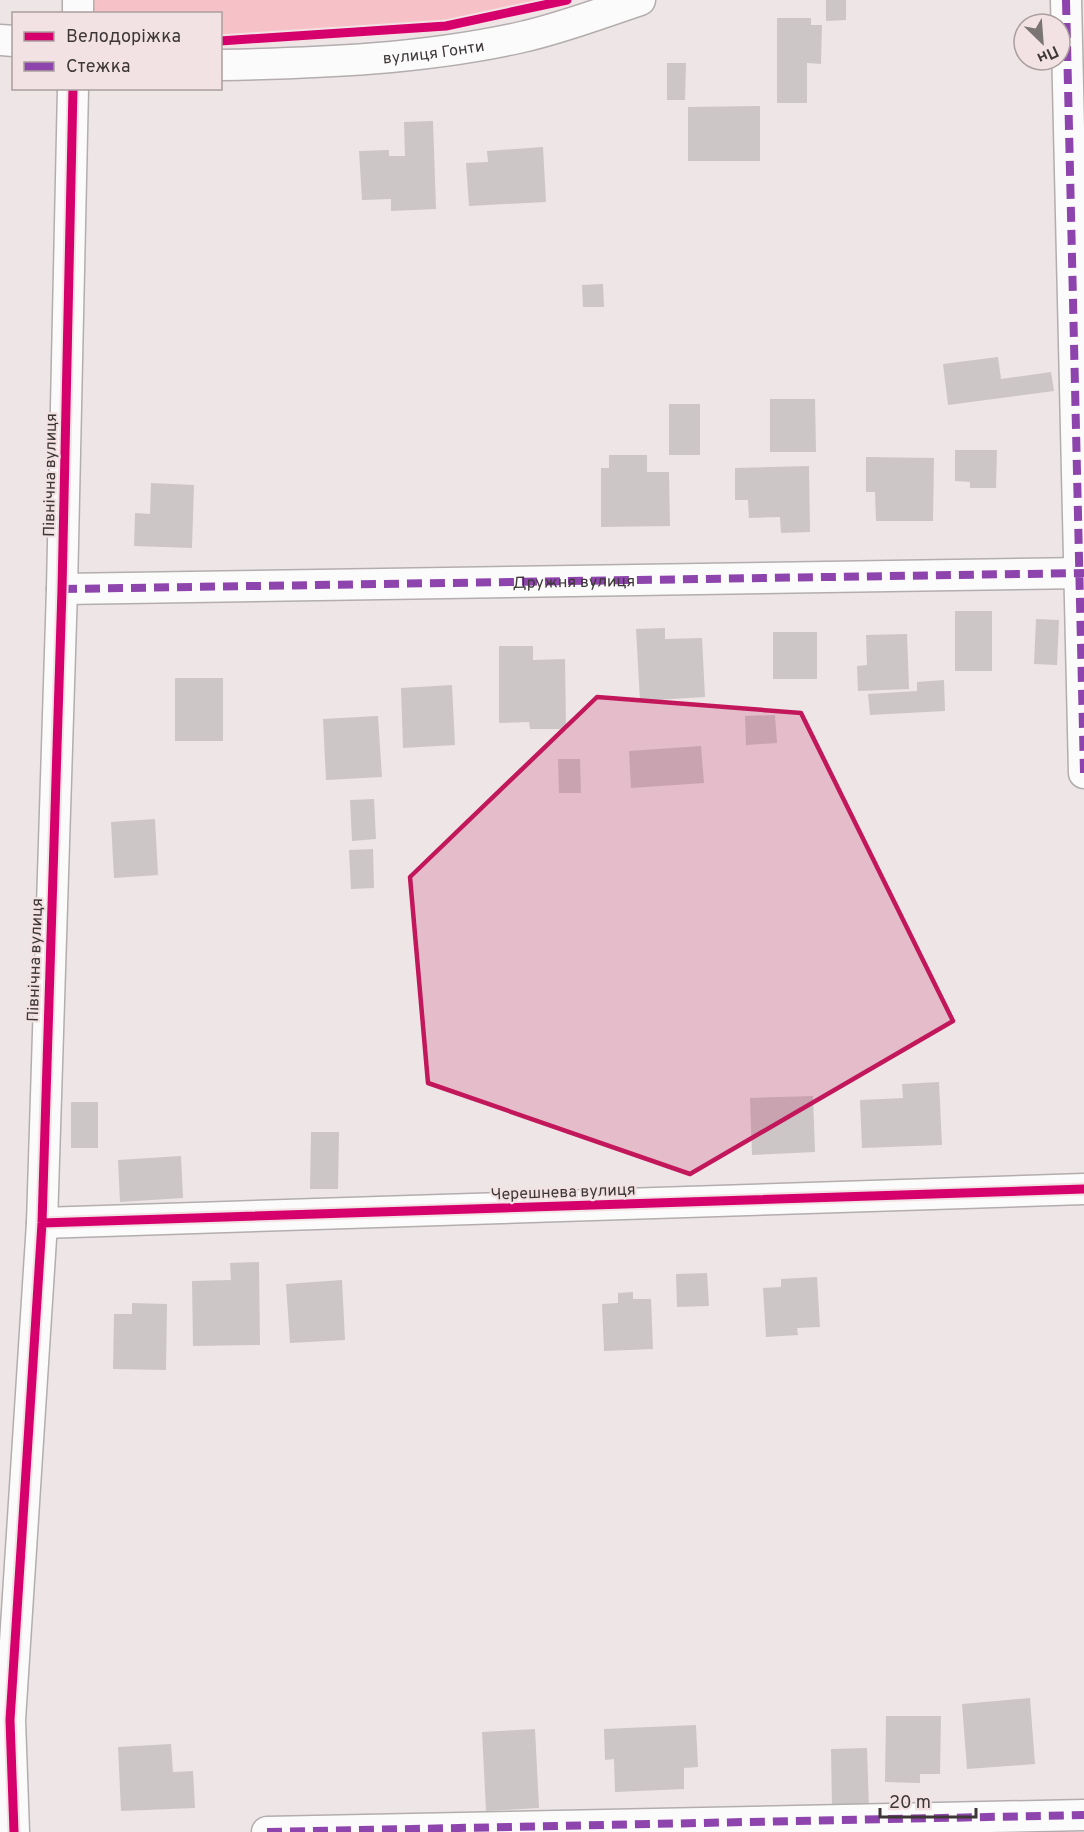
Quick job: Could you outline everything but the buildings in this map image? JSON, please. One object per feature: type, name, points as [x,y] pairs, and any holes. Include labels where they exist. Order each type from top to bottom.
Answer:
[{"type":"street","name":"вулиця Гонти","points":[[222,65],[356,60],[455,48],[522,37],[640,0]]},
{"type":"street","points":[[1066,0],[1082,573],[1084,772]]},
{"type":"street","name":"Північна вулиця","points":[[14,1832],[10,1720],[42,1222],[62,589],[73,90]]},
{"type":"street","name":"Дружня вулиця","points":[[62,589],[1082,573]]},
{"type":"street","name":"Черешнева вулиця","points":[[42,1222],[1084,1189]]},
{"type":"street","points":[[267,1832],[1084,1815]]},
{"type":"highlighted area","points":[[597,697],[801,713],[953,1021],[690,1174],[428,1083],[410,877]]},
{"type":"shaded area","points":[[78,0],[567,0],[446,26],[226,42],[222,41],[222,12],[78,12]]},
{"type":"marked path","points":[[1066,0],[1084,773]]},
{"type":"marked path","points":[[62,589],[1084,573]]},
{"type":"marked path","points":[[267,1832],[1084,1815]]},
{"type":"cycle path","points":[[222,41],[446,26],[567,0]]},
{"type":"cycle path","points":[[14,1832],[10,1720],[42,1223],[62,589],[73,90]]},
{"type":"cycle path","points":[[42,1223],[1084,1189]]}]
